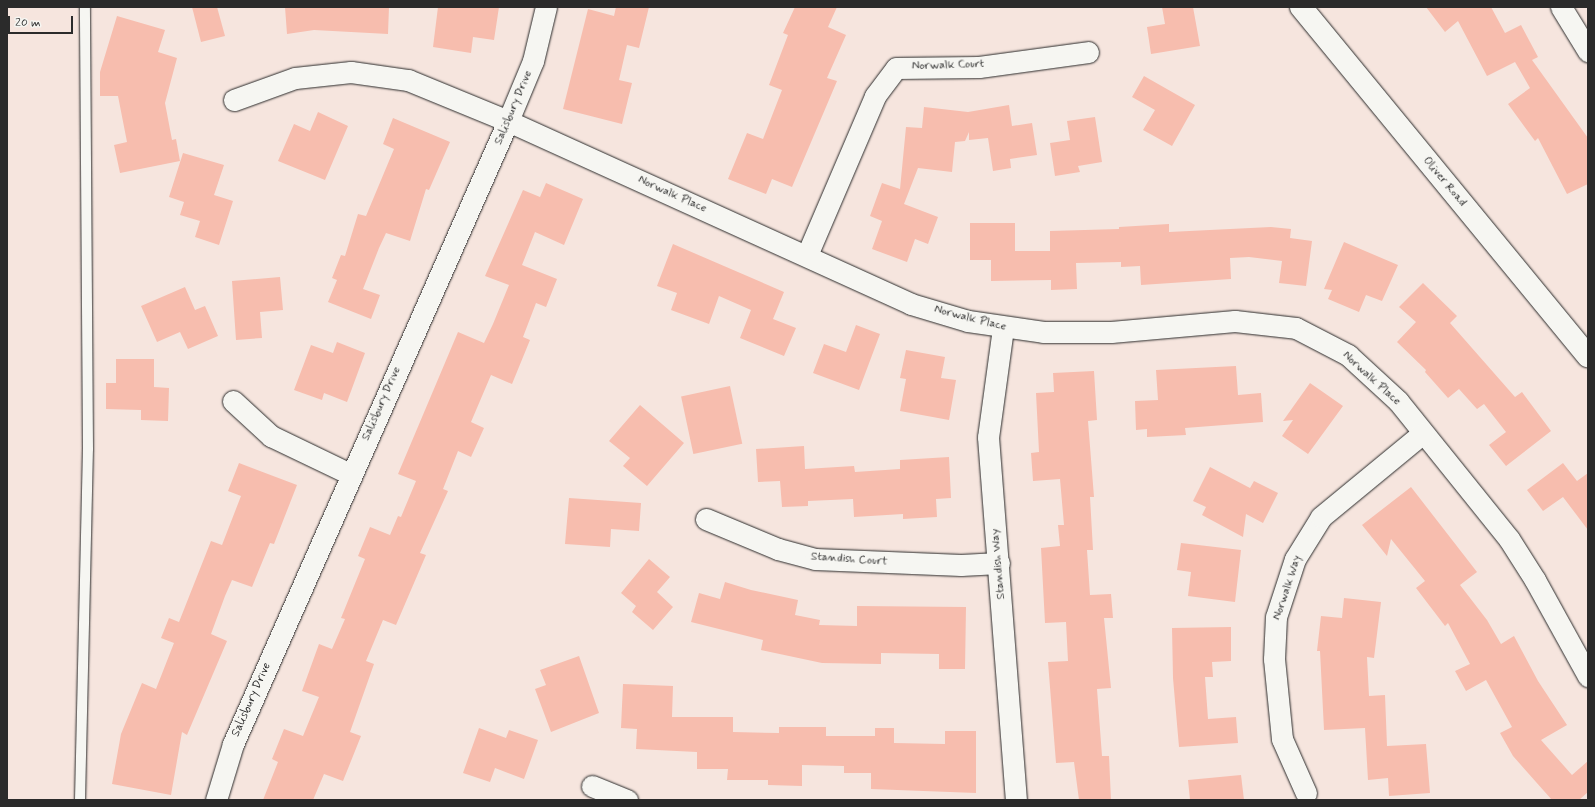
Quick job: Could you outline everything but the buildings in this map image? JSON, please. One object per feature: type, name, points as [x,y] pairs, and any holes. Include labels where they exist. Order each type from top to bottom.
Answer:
[{"type":"street","name":"Salisbury Drive","points":[[216,800],[233,744],[350,474],[533,62],[546,7]]},
{"type":"street","name":"Oliver Road","points":[[1301,7],[1588,356]]},
{"type":"street","points":[[1561,7],[1588,51]]},
{"type":"street","name":"Norwalk Court","points":[[807,255],[875,96],[896,68],[979,67],[1088,52]]},
{"type":"street","name":"Norwalk Place","points":[[234,100],[295,78],[351,72],[408,80],[508,121],[807,255],[911,304],[968,321],[1003,328],[1043,332],[1111,332],[1235,321],[1296,328],[1348,355],[1398,401],[1509,539],[1535,580],[1588,676]]},
{"type":"street","name":"Standish Way","points":[[1003,328],[988,437],[999,563],[1016,800]]},
{"type":"street","points":[[233,401],[271,436],[350,474]]},
{"type":"street","name":"Norwalk Way","points":[[1306,793],[1282,739],[1274,658],[1276,617],[1294,559],[1321,517],[1423,433]]},
{"type":"street","name":"Standish Court","points":[[706,518],[778,549],[815,559],[961,566],[999,563]]},
{"type":"street","points":[[592,786],[626,800]]},
{"type":"lane","points":[[80,800],[88,449],[85,7]]}]
